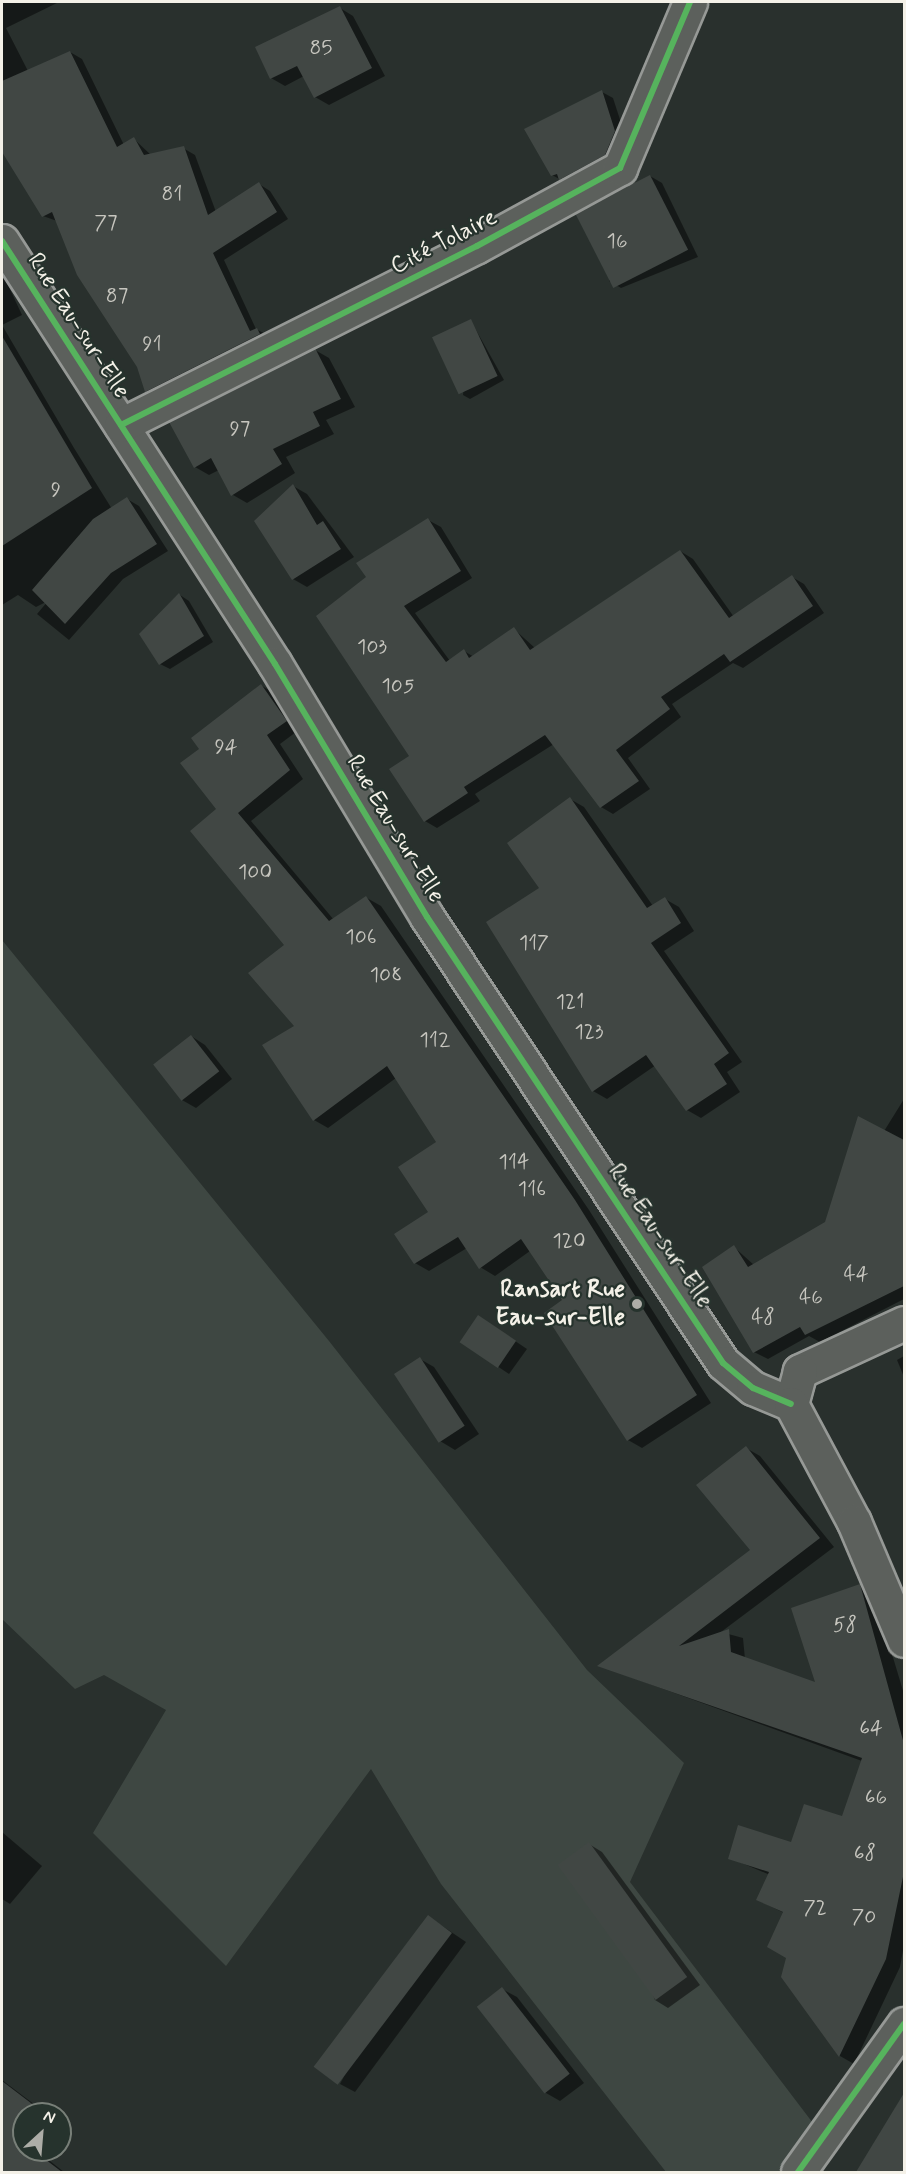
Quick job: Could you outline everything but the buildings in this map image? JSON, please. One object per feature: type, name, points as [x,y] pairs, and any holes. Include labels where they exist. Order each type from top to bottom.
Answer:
[{"type":"street","name":"Cité Tolaire","points":[[121,425],[477,246],[620,168],[690,2]]},
{"type":"street","name":"Rue Eau-sur-Elle","points":[[2,241],[275,664],[427,917],[723,1363],[753,1388],[791,1404]]},
{"type":"street","points":[[904,1323],[800,1371],[791,1404],[854,1522],[904,1640]]},
{"type":"street","points":[[798,2172],[904,2025]]},
{"type":"shaded area","points":[[2,940],[329,1341],[587,1670],[684,1763],[630,1882],[822,2135],[796,2172],[666,2172],[441,1884],[371,1769],[226,1966],[93,1833],[166,1710],[104,1675],[75,1689],[2,1619]]},
{"type":"cycle path","points":[[121,425],[477,246],[620,168],[690,2]]},
{"type":"cycle path","points":[[2,241],[275,664],[427,917],[723,1363],[753,1388],[791,1404]]},
{"type":"cycle path","points":[[798,2172],[904,2024]]},
{"type":"place","name":"Ransart Rue Eau-sur-Elle","points":[[637,1304]]}]
